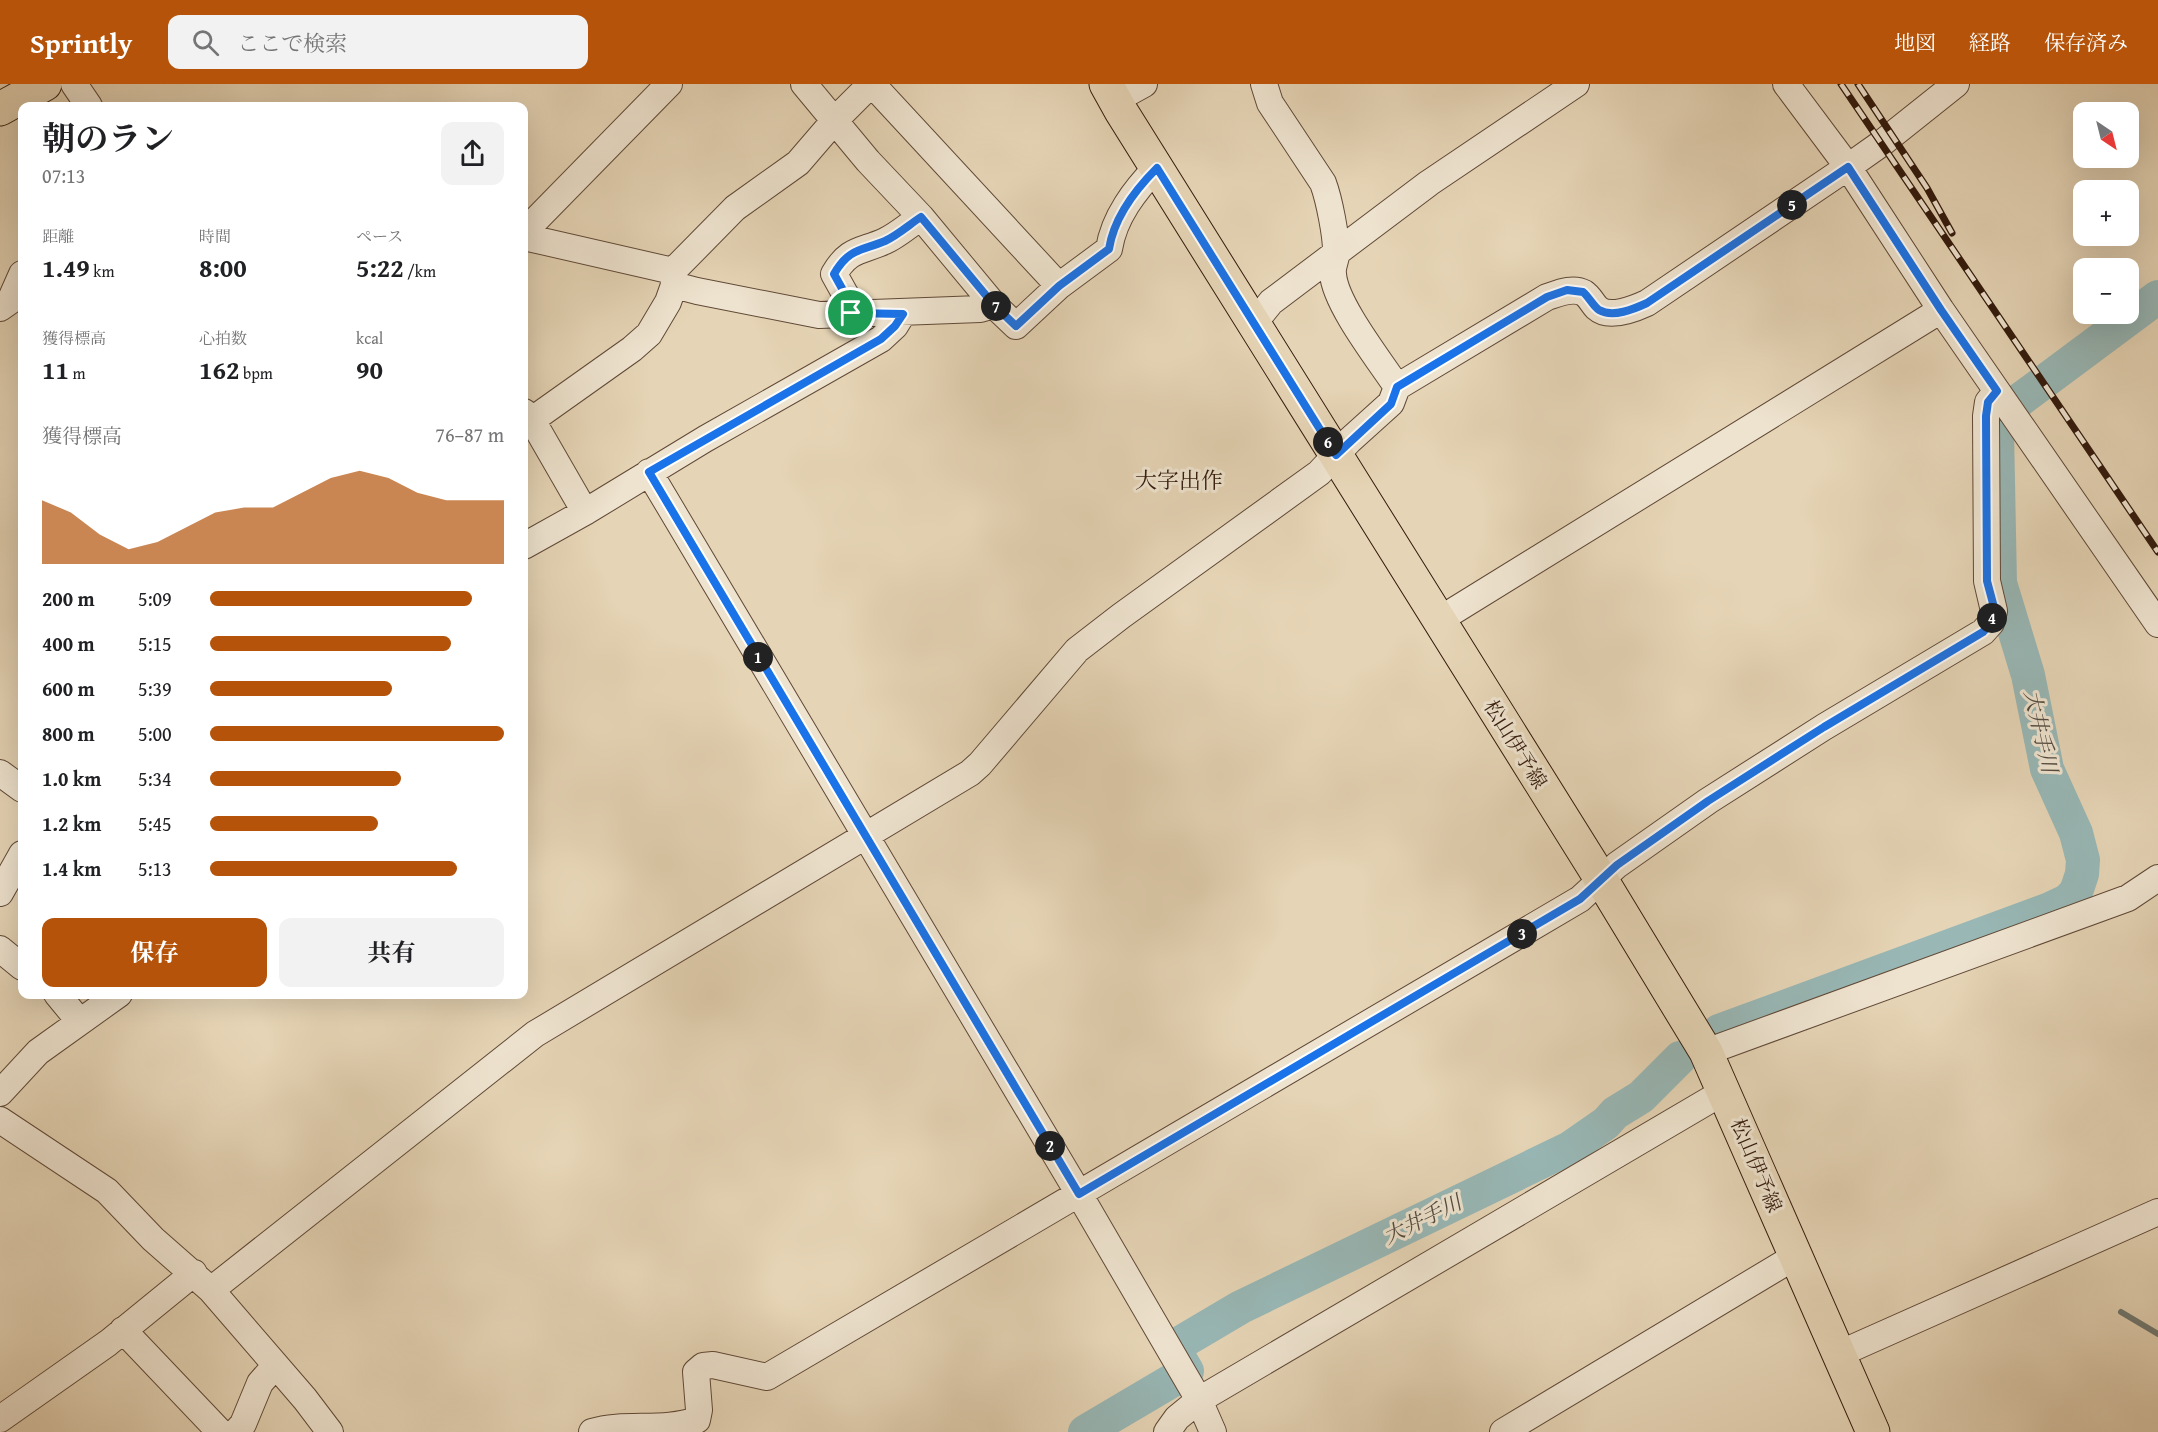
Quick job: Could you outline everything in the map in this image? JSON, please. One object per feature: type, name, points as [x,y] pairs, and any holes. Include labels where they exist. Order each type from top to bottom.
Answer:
[{"type":"main road","points":[[0,109],[45,84]]},
{"type":"main road","name":"松山伊予線","points":[[1110,92],[1601,879],[1706,1052],[1873,1432]]},
{"type":"street","points":[[74,84],[86,102]]},
{"type":"street","points":[[528,228],[669,84]]},
{"type":"street","points":[[804,84],[868,161],[921,217],[994,305],[1016,326],[1059,286],[1109,249],[1111,235],[1133,192],[1157,168]]},
{"type":"street","points":[[585,512],[528,416],[606,368],[649,334],[668,302],[673,278],[735,208],[798,163],[835,120],[872,84],[1059,286]]},
{"type":"street","points":[[1110,92],[1143,84]]},
{"type":"street","points":[[1264,84],[1270,103],[1328,194],[1336,254],[1333,274],[1336,290],[1397,387]]},
{"type":"street","points":[[1254,323],[1271,302],[1429,183],[1576,84]]},
{"type":"street","points":[[1786,84],[1848,167],[1941,310],[2158,624]]},
{"type":"street","points":[[0,1419],[123,1330],[203,1282],[535,1034],[970,773],[1077,650],[1319,473],[1391,404],[1397,387],[1547,297],[1567,290],[1583,292],[1593,303],[1608,313],[1635,309],[1647,303],[1882,143],[1953,85]]},
{"type":"street","points":[[851,313],[849,301],[834,274],[841,262],[850,253],[886,241],[921,217]]},
{"type":"street","points":[[528,238],[673,278],[697,291],[819,315],[903,314],[980,309],[994,305]]},
{"type":"street","points":[[0,308],[10,301],[18,283]]},
{"type":"street","points":[[1439,620],[1941,310]]},
{"type":"street","points":[[528,544],[881,339],[895,326],[903,314]]},
{"type":"street","points":[[592,1432],[603,1429],[647,1430],[687,1425],[707,1426],[699,1410],[696,1372],[703,1366],[713,1365],[767,1377],[1580,899],[1617,865],[1708,801],[1824,727],[1983,632],[1991,623],[1995,611],[1987,581],[1986,416],[1988,402],[2005,402]]},
{"type":"street","points":[[649,472],[1079,1194],[1199,1400],[1213,1432]]},
{"type":"street","points":[[0,773],[18,786]]},
{"type":"street","points":[[0,893],[18,861]]},
{"type":"street","points":[[1706,1052],[2128,897],[2158,878]]},
{"type":"street","points":[[0,949],[18,964]]},
{"type":"street","points":[[61,999],[80,1022]]},
{"type":"street","points":[[0,1093],[38,1052],[112,999]]},
{"type":"street","points":[[1167,1432],[1177,1418],[1199,1400],[1725,1091]]},
{"type":"street","points":[[0,1120],[107,1191],[153,1239],[203,1282],[330,1432]]},
{"type":"street","points":[[1839,1354],[2158,1212]]},
{"type":"street","points":[[1503,1432],[1796,1256]]},
{"type":"street","points":[[123,1330],[220,1432]]},
{"type":"street","points":[[236,1432],[243,1424],[260,1383],[275,1366]]},
{"type":"waterway","name":"大井手川","points":[[1719,1031],[2050,909],[2067,901],[2076,892],[2082,874],[2083,860],[2076,833],[2047,769],[2028,675],[2000,583],[1997,431],[2001,416],[2021,399],[2158,297]]},
{"type":"waterway","name":"大井手川","points":[[1187,1371],[1175,1346],[1241,1307],[1570,1148],[1606,1123],[1615,1113],[1641,1097],[1680,1058]]},
{"type":"waterway","points":[[2121,1312],[2158,1334]]},
{"type":"waterway","name":"大井手川","points":[[1085,1432],[1178,1377]]},
{"type":"railway","points":[[1841,84],[2158,552]]},
{"type":"railway","points":[[1858,84],[1927,188],[1952,233]]},
{"type":"district","name":"大字出作","points":[[1179,480]]},
{"type":"route","points":[[1848,167],[1997,391],[1988,402],[1986,416],[1987,581],[1995,611],[1991,623],[1983,632],[1824,727],[1708,801],[1617,865],[1580,899],[1079,1194],[649,472],[881,339],[895,326],[903,314],[851,313],[849,301],[834,274],[841,262],[850,253],[886,241],[921,217],[994,305],[1016,326],[1059,286],[1109,249],[1111,235],[1133,192],[1157,168],[1336,455],[1391,404],[1397,387],[1547,297],[1567,290],[1583,292],[1590,297],[1597,309],[1608,313],[1635,309],[1848,167]]}]
